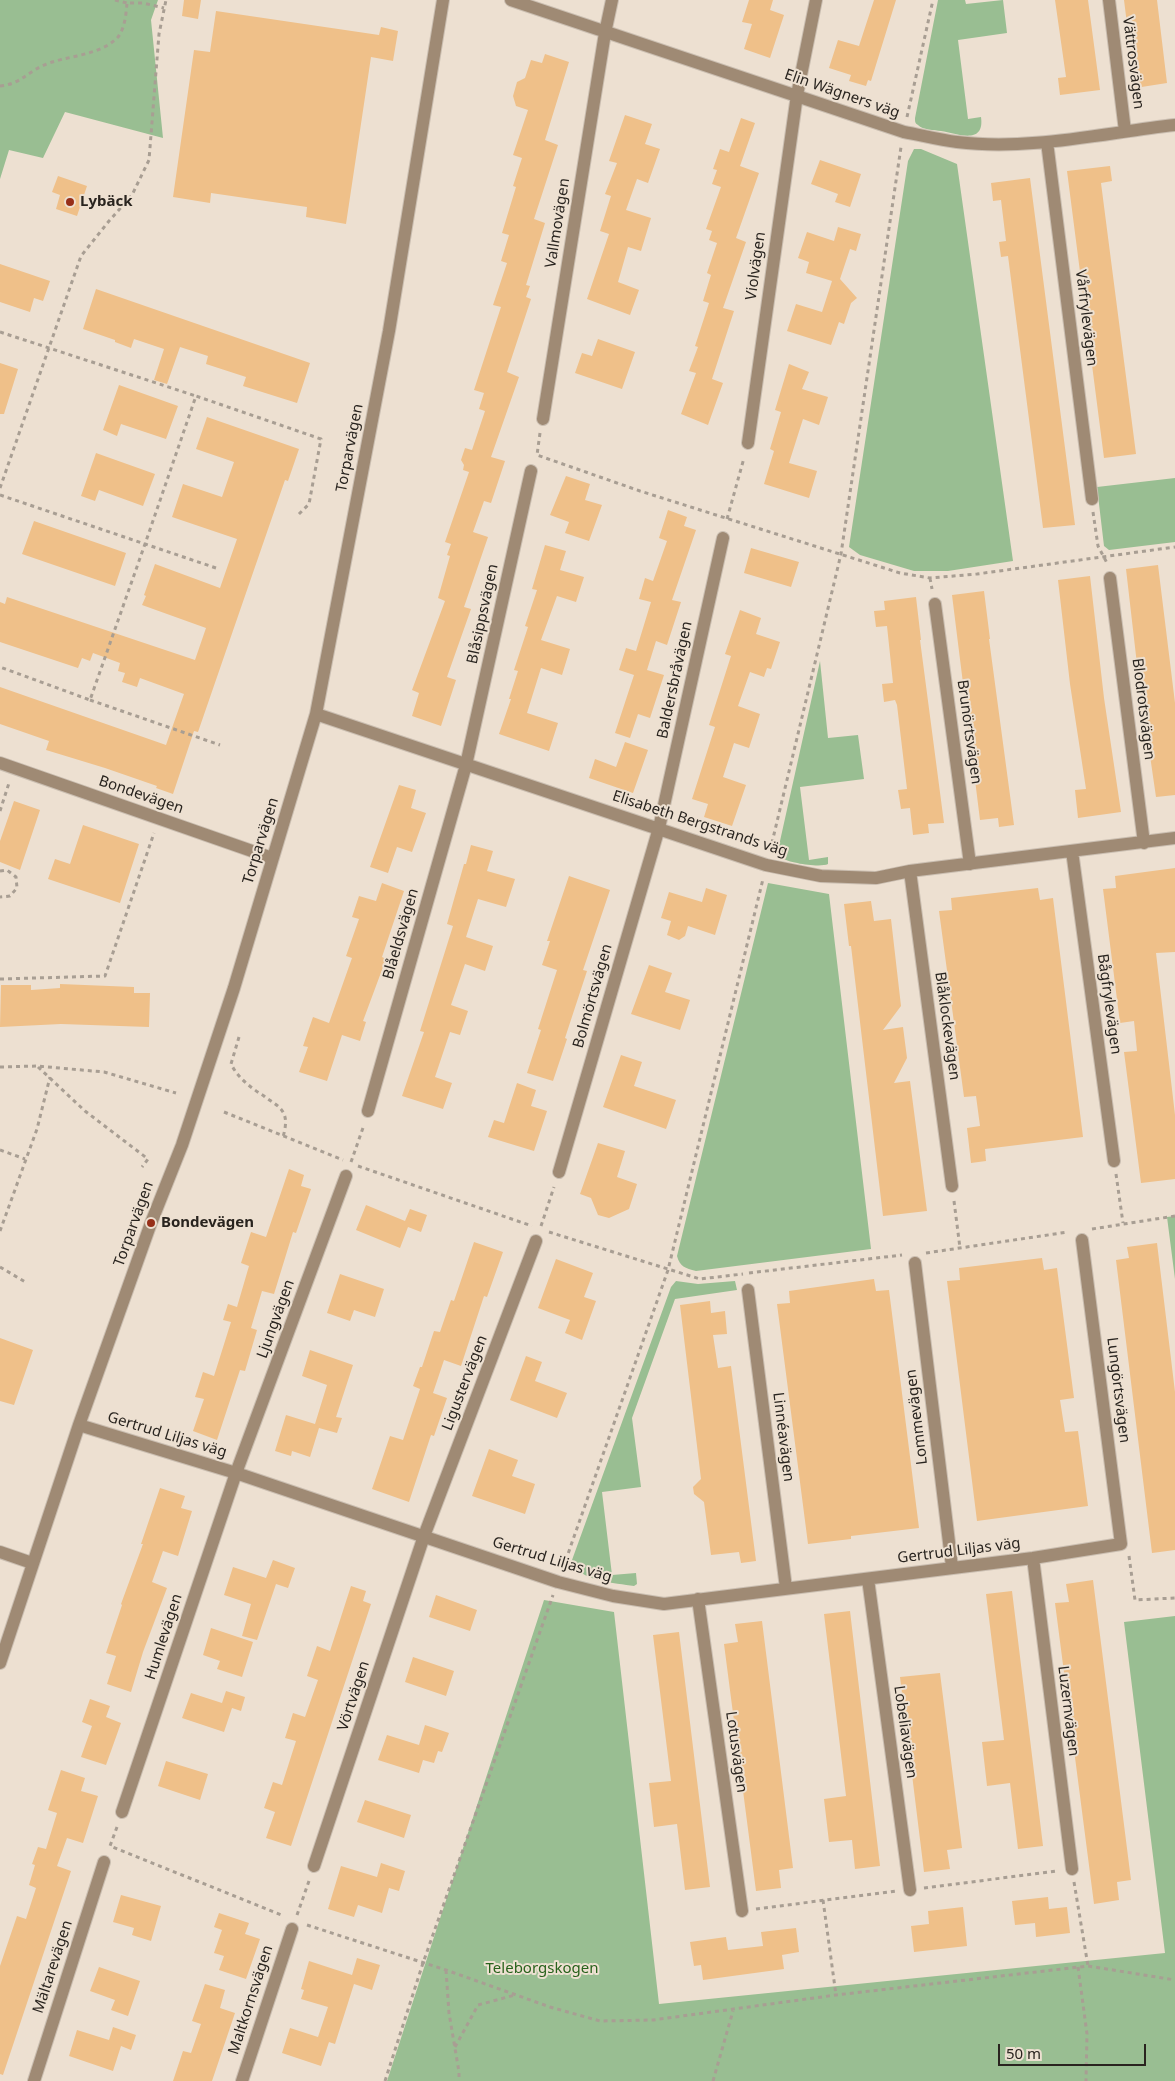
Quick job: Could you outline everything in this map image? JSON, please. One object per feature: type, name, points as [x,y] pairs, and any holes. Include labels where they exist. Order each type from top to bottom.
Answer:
[{"type":"street","name":"Torparvägen","points":[[0,1663],[79,1425],[151,1223],[182,1145],[234,988],[316,714],[389,331],[443,0]]},
{"type":"street","name":"Elin Wägners väg","points":[[511,0],[904,132],[957,142],[1003,144],[1047,142],[1175,125]]},
{"type":"street","name":"Vallmovägen","points":[[543,419],[605,33],[612,0]]},
{"type":"street","name":"Violvägen","points":[[748,443],[797,95],[816,0]]},
{"type":"street","name":"Vättrosvägen","points":[[1109,0],[1125,131]]},
{"type":"street","name":"Vårfrylevägen","points":[[1047,142],[1092,499]]},
{"type":"street","name":"Blåsippsvägen","points":[[466,765],[531,471]]},
{"type":"street","name":"Baldersbråvägen","points":[[659,828],[723,538]]},
{"type":"street","name":"Blodrotsvägen","points":[[1110,578],[1144,843]]},
{"type":"street","name":"Brunörtsvägen","points":[[935,604],[970,864]]},
{"type":"street","name":"Elisabeth Bergstrands väg","points":[[316,714],[766,865],[821,876],[876,878],[1175,838]]},
{"type":"street","name":"Bondevägen","points":[[0,763],[272,858]]},
{"type":"street","name":"Blåeldsvägen","points":[[368,1111],[466,765]]},
{"type":"street","name":"Bolmörtsvägen","points":[[559,1172],[659,828]]},
{"type":"street","name":"Bågfrylevägen","points":[[1072,851],[1114,1161]]},
{"type":"street","name":"Blåklockevägen","points":[[910,872],[952,1186]]},
{"type":"street","name":"Ljungvägen","points":[[236,1473],[346,1176]]},
{"type":"street","name":"Ligustervägen","points":[[424,1536],[538,1235]]},
{"type":"street","name":"Lungörtsvägen","points":[[1086,1235],[1121,1544]]},
{"type":"street","name":"Lommevägen","points":[[911,1259],[952,1567]]},
{"type":"street","name":"Linnéavägen","points":[[748,1290],[786,1588]]},
{"type":"street","name":"Gertrud Liljas väg","points":[[79,1425],[236,1473],[558,1582],[612,1596],[664,1604],[698,1598],[1032,1558],[1121,1544]]},
{"type":"street","name":"Humlevägen","points":[[122,1812],[236,1473]]},
{"type":"street","name":"Vörtvägen","points":[[314,1866],[424,1536]]},
{"type":"street","points":[[0,1552],[32,1563]]},
{"type":"street","name":"Luzernvägen","points":[[1032,1558],[1072,1869]]},
{"type":"street","name":"Lobeliavägen","points":[[868,1579],[910,1890]]},
{"type":"street","name":"Lotusvägen","points":[[698,1598],[742,1911]]},
{"type":"street","name":"Mältarevägen","points":[[34,2081],[104,1862]]},
{"type":"street","name":"Maltkornsvägen","points":[[242,2081],[293,1925]]},
{"type":"path","points":[[115,0],[127,4],[136,2],[164,8]]},
{"type":"path","points":[[0,488],[82,256],[132,195],[149,160],[159,34],[166,0]]},
{"type":"path","points":[[385,2081],[423,1963],[449,1894],[500,1740],[668,1270],[841,554],[904,132],[933,0]]},
{"type":"path","points":[[0,86],[14,84],[43,66],[102,47],[118,37],[125,22],[127,4]]},
{"type":"path","points":[[0,332],[321,439],[309,504],[297,516]]},
{"type":"path","points":[[90,700],[196,396]]},
{"type":"path","points":[[543,419],[537,455],[640,491],[900,574],[930,578],[977,574],[1175,547]]},
{"type":"path","points":[[723,538],[748,443]]},
{"type":"path","points":[[0,495],[216,568]]},
{"type":"path","points":[[1092,499],[1098,546],[1109,566],[1110,578]]},
{"type":"path","points":[[0,667],[220,745]]},
{"type":"path","points":[[0,811],[15,768]]},
{"type":"path","points":[[0,979],[105,976],[159,818]]},
{"type":"path","points":[[0,871],[7,870],[16,877],[17,888],[10,896],[0,897]]},
{"type":"path","points":[[239,1037],[231,1064],[235,1072],[246,1083],[277,1104],[284,1114],[286,1124],[283,1137]]},
{"type":"path","points":[[37,1066],[85,1111],[148,1159],[142,1167]]},
{"type":"path","points":[[0,1068],[37,1066],[104,1072],[176,1093]]},
{"type":"path","points":[[0,1231],[37,1129],[50,1078]]},
{"type":"path","points":[[346,1176],[368,1111]]},
{"type":"path","points":[[224,1112],[283,1137],[538,1235],[700,1278],[911,1259]]},
{"type":"path","points":[[0,1150],[25,1159]]},
{"type":"path","points":[[1114,1161],[1123,1223]]},
{"type":"path","points":[[538,1235],[559,1172]]},
{"type":"path","points":[[952,1186],[960,1248]]},
{"type":"path","points":[[1086,1235],[1123,1223],[1175,1216]]},
{"type":"path","points":[[925,1253],[1072,1232]]},
{"type":"path","points":[[0,1267],[27,1283]]},
{"type":"path","points":[[1121,1544],[1129,1551],[1135,1600],[1175,1598]]},
{"type":"path","points":[[122,1812],[110,1846],[293,1925],[446,1970],[576,2016],[600,2021],[653,2020],[836,1995],[1088,1966],[1175,1980]]},
{"type":"path","points":[[293,1925],[314,1866]]},
{"type":"path","points":[[742,1911],[1072,1869],[1088,1966]]},
{"type":"path","points":[[824,1900],[836,1995]]},
{"type":"path","points":[[1078,1967],[1087,2034],[1086,2081]]},
{"type":"path","points":[[446,1970],[449,2013],[459,2081]]},
{"type":"path","points":[[455,2048],[478,2005],[516,1995]]},
{"type":"path","points":[[713,2081],[733,2010]]},
{"type":"green space","points":[[0,0],[158,0],[151,20],[163,138],[65,112],[43,158],[9,150],[0,179]]},
{"type":"green space","points":[[938,0],[965,0],[966,4],[1003,0],[1007,33],[958,40],[968,119],[981,117],[981,126],[975,135],[969,136],[929,130],[920,127],[915,122]]},
{"type":"green space","points":[[914,149],[921,149],[957,164],[1013,561],[948,571],[914,571],[860,555],[849,547],[908,161]]},
{"type":"green space","points":[[1175,478],[1175,542],[1109,550],[1104,546],[1097,487]]},
{"type":"green space","points":[[820,661],[828,738],[858,735],[864,779],[800,787],[809,860],[828,857],[828,864],[824,865],[791,862],[782,858],[778,850]]},
{"type":"green space","points":[[768,883],[829,894],[871,1249],[696,1271],[680,1263],[677,1256]]},
{"type":"green space","points":[[1175,1216],[1175,1279],[1167,1217]]},
{"type":"green space","points":[[676,1281],[698,1284],[735,1281],[737,1290],[675,1299],[632,1418],[641,1487],[602,1492],[612,1575],[636,1573],[637,1584],[634,1586],[598,1580],[582,1573],[572,1560],[671,1287]]},
{"type":"green space","name":"Teleborgskogen","points":[[544,1600],[614,1612],[659,2004],[1165,1953],[1124,1622],[1175,1616],[1175,2081],[387,2081]]},
{"type":"building","points":[[184,0],[201,0],[198,19],[182,16]]},
{"type":"building","points":[[749,0],[773,0],[770,10],[784,15],[770,58],[744,49],[752,24],[742,22]]},
{"type":"building","points":[[874,0],[896,0],[871,81],[868,80],[866,86],[849,81],[851,75],[829,68],[838,40],[859,46]]},
{"type":"building","points":[[1055,0],[1088,0],[1100,90],[1060,95],[1058,78],[1066,77]]},
{"type":"building","points":[[1124,0],[1157,0],[1167,83],[1135,88]]},
{"type":"building","points":[[216,11],[379,35],[381,27],[398,31],[393,61],[371,57],[346,224],[306,217],[307,207],[211,193],[210,203],[173,197],[194,50],[210,52]]},
{"type":"building","points":[[545,54],[569,62],[545,140],[558,145],[534,219],[545,223],[526,285],[530,286],[526,297],[531,299],[507,372],[519,377],[491,457],[505,461],[491,503],[484,501],[473,532],[488,537],[464,607],[471,609],[447,677],[456,680],[441,726],[412,716],[419,693],[412,690],[445,601],[438,598],[450,556],[447,555],[451,544],[445,542],[469,472],[463,470],[464,465],[461,460],[465,448],[472,450],[485,411],[479,409],[484,393],[474,390],[501,307],[493,305],[507,263],[501,261],[509,235],[502,233],[516,187],[513,186],[522,158],[513,155],[528,110],[516,106],[513,96],[517,82],[525,78],[531,60],[542,63]]},
{"type":"building","points":[[625,115],[652,124],[645,144],[660,149],[648,183],[637,179],[626,210],[651,218],[641,251],[628,247],[618,282],[639,290],[630,315],[587,299],[609,234],[600,231],[611,196],[605,194],[617,163],[609,161]]},
{"type":"building","points":[[741,118],[755,123],[740,166],[759,173],[736,238],[746,242],[723,308],[734,311],[712,379],[723,383],[708,425],[681,414],[696,373],[689,371],[698,347],[695,346],[709,303],[703,301],[711,275],[707,273],[717,243],[709,240],[712,231],[706,229],[721,187],[712,184],[717,170],[713,169],[720,149],[729,152]]},
{"type":"building","points":[[820,160],[861,174],[850,207],[835,202],[838,194],[811,184]]},
{"type":"building","points":[[1110,166],[1112,181],[1101,183],[1136,454],[1104,458],[1067,171]]},
{"type":"building","name":"Lybäck","points":[[58,176],[87,186],[77,216],[56,209],[60,195],[52,192]]},
{"type":"building","points":[[1030,178],[1075,525],[1043,528],[1008,256],[1001,257],[999,242],[1006,241],[1001,200],[993,201],[991,183]]},
{"type":"building","points":[[838,227],[861,234],[856,251],[850,249],[840,279],[857,298],[851,303],[844,324],[839,322],[831,345],[787,331],[796,304],[822,312],[832,281],[806,273],[809,262],[798,258],[807,232],[834,241]]},
{"type":"building","points":[[0,264],[50,281],[43,301],[34,298],[30,312],[0,302]]},
{"type":"building","points":[[96,289],[310,363],[297,403],[243,386],[246,377],[206,364],[208,356],[180,347],[167,384],[154,380],[164,349],[134,339],[131,348],[115,342],[115,340],[83,329]]},
{"type":"building","points":[[598,339],[635,352],[622,389],[575,373],[582,353],[592,356]]},
{"type":"building","points":[[0,363],[18,369],[4,414],[0,414]]},
{"type":"building","points":[[789,364],[809,372],[802,389],[828,397],[819,425],[803,419],[789,463],[817,471],[809,498],[764,484],[774,451],[770,449],[781,412],[775,410]]},
{"type":"building","points":[[119,385],[178,406],[166,439],[121,424],[117,436],[103,430]]},
{"type":"building","points":[[207,417],[299,449],[288,481],[285,480],[198,732],[194,731],[173,794],[156,788],[157,786],[46,750],[49,741],[0,724],[0,687],[166,745],[184,694],[140,678],[137,687],[122,682],[125,673],[118,671],[120,663],[93,653],[90,661],[82,658],[78,668],[0,642],[0,602],[5,604],[7,597],[195,660],[206,628],[142,605],[155,564],[220,588],[237,539],[172,517],[183,484],[222,497],[234,462],[196,449]]},
{"type":"building","points":[[96,453],[155,474],[143,506],[99,490],[95,501],[81,496]]},
{"type":"building","points":[[566,476],[590,484],[585,500],[602,505],[589,541],[565,533],[569,522],[550,515]]},
{"type":"building","points":[[668,510],[687,517],[684,526],[696,530],[672,600],[681,602],[667,645],[656,641],[647,670],[664,675],[650,718],[638,714],[630,738],[615,733],[634,675],[619,670],[626,648],[636,651],[651,602],[639,599],[645,578],[653,581],[667,541],[659,538]]},
{"type":"building","points":[[34,521],[126,553],[115,586],[22,554]]},
{"type":"building","points":[[545,545],[566,551],[560,570],[584,577],[576,602],[557,596],[541,640],[570,649],[562,675],[541,668],[527,713],[558,723],[549,751],[499,734],[518,671],[514,670],[528,627],[525,626],[537,590],[532,589]]},
{"type":"building","points":[[751,548],[799,562],[791,587],[744,573]]},
{"type":"building","points":[[1158,565],[1175,703],[1175,795],[1156,797],[1138,673],[1126,569]]},
{"type":"building","points":[[1090,576],[1104,698],[1121,812],[1078,818],[1075,790],[1086,789],[1070,684],[1058,580]]},
{"type":"building","points":[[984,591],[1014,825],[999,827],[998,818],[980,820],[952,595]]},
{"type":"building","points":[[916,597],[944,823],[928,824],[929,833],[913,835],[910,808],[901,809],[898,790],[907,789],[897,705],[895,700],[884,702],[882,684],[893,683],[887,626],[876,627],[874,611],[885,610],[884,601]]},
{"type":"building","points":[[740,610],[761,618],[756,634],[780,642],[771,669],[767,668],[764,677],[750,672],[738,706],[760,714],[749,748],[734,743],[723,777],[746,785],[732,826],[704,817],[708,804],[692,799],[715,727],[709,725],[731,656],[725,654]]},
{"type":"building","points":[[625,742],[648,750],[633,793],[589,778],[595,759],[616,767]]},
{"type":"building","points":[[399,785],[416,790],[411,808],[426,813],[412,852],[397,847],[388,873],[370,867]]},
{"type":"building","points":[[14,801],[40,810],[20,870],[0,862],[0,841]]},
{"type":"building","points":[[83,825],[139,844],[120,903],[48,879],[55,859],[70,864]]},
{"type":"building","points":[[471,845],[493,851],[487,871],[515,879],[506,907],[478,899],[466,937],[493,946],[485,971],[465,964],[451,1005],[468,1011],[460,1035],[450,1032],[435,1077],[452,1083],[443,1109],[402,1096],[424,1032],[420,1031],[453,926],[447,924]]},
{"type":"building","points":[[1175,868],[1175,952],[1156,953],[1175,1115],[1175,1179],[1141,1183],[1124,1052],[1137,1051],[1134,1021],[1120,1023],[1103,889],[1116,888],[1115,876]]},
{"type":"building","points":[[569,876],[610,890],[583,970],[587,971],[553,1081],[527,1073],[541,1030],[538,1029],[557,970],[542,965],[550,941],[547,941]]},
{"type":"building","points":[[382,883],[404,891],[382,957],[386,959],[363,1021],[366,1022],[360,1041],[342,1035],[327,1081],[299,1072],[308,1047],[303,1046],[313,1017],[329,1023],[352,958],[346,956],[359,919],[352,917],[359,896],[376,901]]},
{"type":"building","points":[[706,888],[727,895],[715,935],[688,926],[685,936],[679,940],[667,935],[671,921],[661,918],[669,892],[702,902]]},
{"type":"building","points":[[1038,888],[1040,900],[1053,898],[1083,1137],[985,1149],[986,1161],[971,1163],[967,1128],[980,1126],[976,1096],[964,1097],[939,911],[952,910],[951,898]]},
{"type":"building","points":[[871,901],[874,921],[891,919],[901,1006],[883,1030],[903,1027],[907,1058],[894,1083],[910,1081],[927,1211],[883,1216],[851,946],[849,946],[844,904]]},
{"type":"building","points":[[649,965],[672,973],[665,992],[690,1000],[680,1030],[631,1014]]},
{"type":"building","points":[[60,984],[134,987],[134,993],[150,993],[149,1027],[61,1024],[0,1027],[1,985],[31,985],[31,990],[60,988]]},
{"type":"building","points":[[621,1055],[642,1062],[634,1086],[676,1100],[666,1129],[603,1107]]},
{"type":"building","points":[[517,1083],[536,1090],[531,1106],[547,1111],[534,1151],[488,1137],[494,1120],[504,1123]]},
{"type":"building","points":[[598,1143],[625,1151],[617,1177],[637,1184],[629,1209],[609,1218],[598,1215],[591,1198],[580,1194]]},
{"type":"building","points":[[289,1169],[304,1175],[301,1186],[311,1189],[296,1233],[293,1232],[274,1294],[262,1291],[251,1328],[257,1330],[245,1371],[240,1370],[217,1440],[193,1431],[204,1399],[195,1397],[203,1372],[214,1376],[231,1322],[223,1320],[228,1304],[237,1307],[249,1266],[241,1263],[251,1232],[266,1237]]},
{"type":"building","points":[[366,1205],[405,1221],[410,1209],[427,1215],[421,1232],[408,1227],[400,1248],[356,1230]]},
{"type":"building","points":[[474,1242],[503,1252],[487,1297],[484,1296],[461,1366],[444,1360],[433,1393],[447,1398],[434,1436],[431,1435],[409,1502],[372,1489],[390,1436],[403,1440],[420,1389],[413,1386],[420,1367],[422,1367],[434,1331],[440,1332],[451,1300],[454,1301]]},
{"type":"building","points":[[1157,1243],[1175,1392],[1175,1550],[1152,1553],[1116,1260],[1129,1258],[1127,1247]]},
{"type":"building","points":[[1042,1258],[1044,1270],[1057,1268],[1074,1398],[1060,1400],[1065,1432],[1078,1431],[1088,1506],[977,1521],[947,1281],[960,1280],[959,1268]]},
{"type":"building","points":[[556,1259],[593,1273],[584,1297],[596,1301],[582,1340],[565,1333],[570,1320],[538,1308]]},
{"type":"building","points":[[340,1274],[384,1289],[375,1317],[354,1310],[350,1321],[327,1313]]},
{"type":"building","points":[[874,1279],[876,1291],[889,1290],[919,1528],[851,1536],[851,1539],[808,1544],[777,1304],[790,1303],[789,1291]]},
{"type":"building","points":[[710,1301],[711,1313],[725,1311],[727,1334],[713,1335],[718,1368],[731,1366],[756,1561],[741,1563],[739,1552],[711,1555],[704,1502],[694,1494],[693,1487],[701,1479],[680,1305]]},
{"type":"building","points":[[0,1338],[33,1350],[14,1405],[0,1401]]},
{"type":"building","points":[[310,1350],[353,1365],[336,1417],[342,1418],[337,1433],[319,1428],[310,1457],[292,1451],[291,1456],[275,1451],[286,1415],[315,1424],[327,1385],[302,1376]]},
{"type":"building","points":[[526,1356],[542,1362],[535,1381],[567,1393],[557,1418],[510,1400]]},
{"type":"building","points":[[489,1449],[518,1460],[512,1476],[535,1484],[525,1514],[472,1496]]},
{"type":"building","points":[[160,1488],[185,1496],[181,1508],[192,1511],[178,1556],[163,1551],[152,1582],[167,1588],[143,1652],[131,1692],[107,1684],[116,1656],[106,1653]]},
{"type":"building","points":[[273,1560],[295,1568],[288,1588],[276,1584],[257,1640],[242,1636],[251,1604],[224,1595],[233,1567],[266,1578]]},
{"type":"building","points":[[1093,1580],[1131,1880],[1117,1882],[1119,1900],[1094,1904],[1055,1603],[1069,1602],[1066,1584]]},
{"type":"building","points":[[351,1586],[366,1591],[363,1601],[371,1604],[291,1846],[266,1838],[275,1812],[264,1808],[273,1782],[282,1785],[296,1741],[285,1738],[293,1713],[305,1717],[318,1680],[307,1676],[317,1646],[330,1651]]},
{"type":"building","points":[[1012,1591],[1043,1846],[1018,1849],[1010,1783],[987,1786],[982,1742],[1004,1740],[986,1594]]},
{"type":"building","points":[[436,1595],[477,1610],[470,1631],[429,1617]]},
{"type":"building","points":[[850,1611],[880,1866],[855,1869],[852,1840],[829,1842],[824,1799],[846,1796],[824,1614]]},
{"type":"building","points":[[762,1621],[793,1868],[779,1870],[781,1888],[756,1891],[724,1644],[738,1642],[735,1624]]},
{"type":"building","points":[[211,1628],[253,1642],[242,1677],[217,1669],[220,1661],[203,1655]]},
{"type":"building","points":[[679,1632],[710,1887],[685,1890],[677,1824],[654,1827],[649,1783],[671,1781],[653,1635]]},
{"type":"building","points":[[413,1657],[454,1671],[446,1696],[405,1682]]},
{"type":"building","points":[[940,1673],[962,1848],[947,1850],[950,1869],[924,1872],[900,1677]]},
{"type":"building","points":[[226,1691],[245,1697],[241,1711],[232,1708],[224,1732],[182,1718],[191,1693],[222,1703]]},
{"type":"building","points":[[90,1699],[110,1706],[106,1717],[121,1723],[106,1765],[81,1757],[92,1726],[82,1722]]},
{"type":"building","points":[[425,1725],[449,1733],[442,1752],[438,1751],[434,1763],[423,1760],[419,1773],[378,1760],[387,1735],[419,1745]]},
{"type":"building","points":[[166,1761],[208,1774],[200,1800],[158,1786]]},
{"type":"building","points":[[61,1770],[85,1778],[81,1791],[98,1796],[83,1843],[67,1838],[57,1866],[71,1871],[3,2075],[0,2074],[0,1966],[17,1916],[26,1919],[36,1888],[29,1885],[35,1865],[32,1864],[38,1847],[46,1849],[57,1813],[48,1810]]},
{"type":"building","points":[[365,1800],[411,1815],[404,1838],[357,1822]]},
{"type":"building","points":[[381,1863],[405,1871],[399,1891],[389,1888],[382,1913],[358,1905],[354,1917],[328,1909],[341,1866],[377,1877]]},
{"type":"building","points":[[121,1895],[161,1906],[151,1941],[132,1935],[134,1928],[113,1922]]},
{"type":"building","points":[[1048,1897],[1049,1909],[1067,1907],[1070,1933],[1036,1937],[1035,1923],[1015,1925],[1012,1901]]},
{"type":"building","points":[[963,1907],[967,1946],[914,1952],[911,1926],[929,1924],[928,1911]]},
{"type":"building","points":[[219,1913],[249,1923],[245,1934],[260,1939],[246,1979],[219,1970],[224,1956],[214,1953],[222,1930],[214,1927]]},
{"type":"building","points":[[796,1928],[799,1952],[782,1955],[784,1969],[703,1980],[701,1965],[694,1966],[690,1942],[726,1937],[728,1950],[763,1946],[761,1932]]},
{"type":"building","points":[[357,1958],[380,1965],[372,1990],[354,1984],[335,2044],[329,2042],[321,2066],[282,2053],[290,2028],[318,2037],[328,2007],[301,1999],[304,1990],[301,1989],[309,1961],[352,1975]]},
{"type":"building","points":[[99,1967],[140,1981],[128,2016],[111,2010],[115,2000],[90,1991]]},
{"type":"building","points":[[205,1984],[225,1990],[220,2008],[235,2013],[212,2081],[173,2081],[183,2051],[191,2053],[201,2024],[192,2021]]},
{"type":"building","points":[[113,2027],[136,2035],[131,2050],[121,2046],[113,2071],[69,2056],[77,2030],[109,2040]]},
{"type":"place","name":"Lybäck","points":[[70,202]]},
{"type":"place","name":"Bondevägen","points":[[151,1223]]}]
